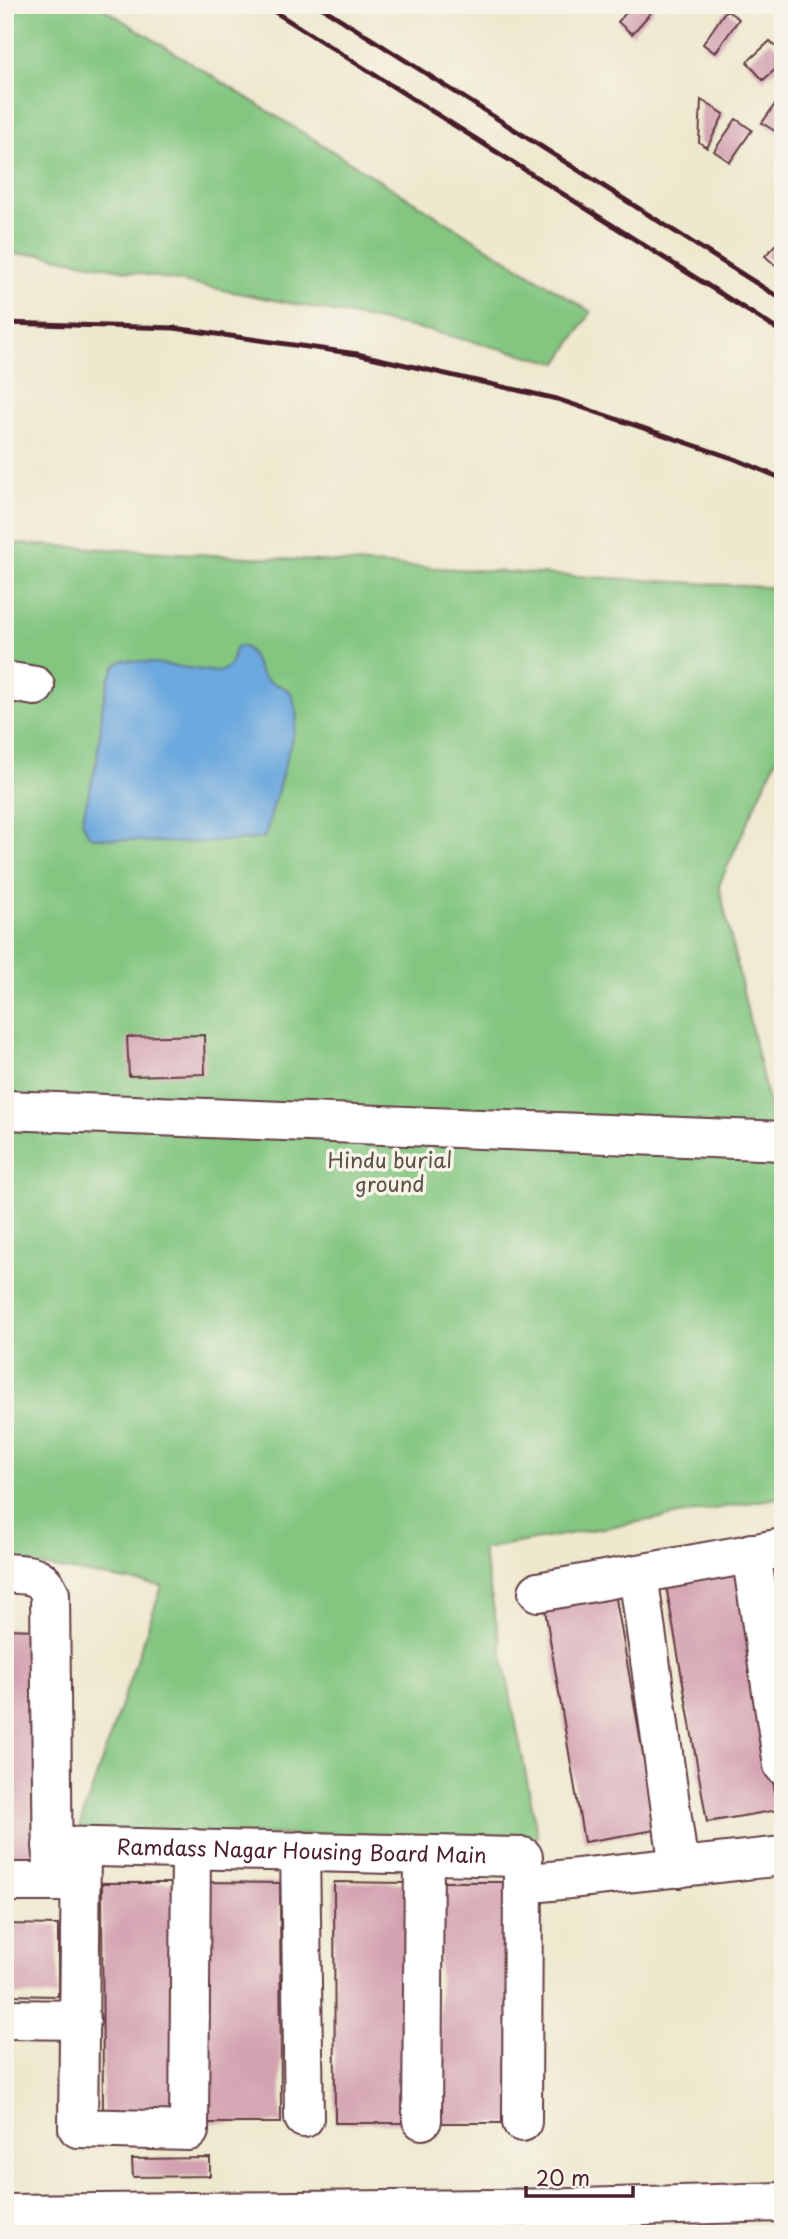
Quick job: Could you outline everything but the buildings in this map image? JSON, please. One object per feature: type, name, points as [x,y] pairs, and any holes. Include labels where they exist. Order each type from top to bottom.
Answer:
[{"type":"street","points":[[5,1110],[783,1141]]},
{"type":"street","points":[[538,1592],[767,1550],[783,1765]]},
{"type":"street","points":[[5,1573],[36,1577],[45,1584],[50,1594],[80,2020],[78,2128],[189,2131],[191,1848]]},
{"type":"street","points":[[638,1574],[679,1868]]},
{"type":"street","name":"Ramdass Nagar Housing Board Main","points":[[5,1882],[67,1865],[191,1848],[424,1856],[523,1871],[679,1868],[783,1856]]},
{"type":"street","points":[[300,1851],[304,2118]]},
{"type":"street","points":[[422,2120],[424,1856]]},
{"type":"street","points":[[522,2122],[523,1871]]},
{"type":"street","points":[[5,2019],[80,2020]]},
{"type":"street","points":[[5,2214],[576,2221],[783,2202]]},
{"type":"green space","points":[[5,5],[98,5],[591,312],[558,363],[426,330],[40,254],[5,255]]},
{"type":"green space","name":"Hindu burial ground","points":[[5,543],[783,588],[783,744],[719,885],[783,1168],[783,1497],[482,1549],[538,1837],[77,1833],[162,1586],[5,1560]]},
{"type":"water","points":[[242,646],[251,654],[266,679],[288,690],[292,695],[297,720],[265,837],[176,843],[110,839],[88,834],[82,821],[97,760],[103,702],[116,665],[124,660],[217,672],[229,666],[236,647]]},
{"type":"railway","points":[[264,5],[783,333]]},
{"type":"railway","points":[[318,5],[783,300]]},
{"type":"railway","points":[[5,323],[174,328],[357,354],[557,399],[735,459],[783,479]]}]
